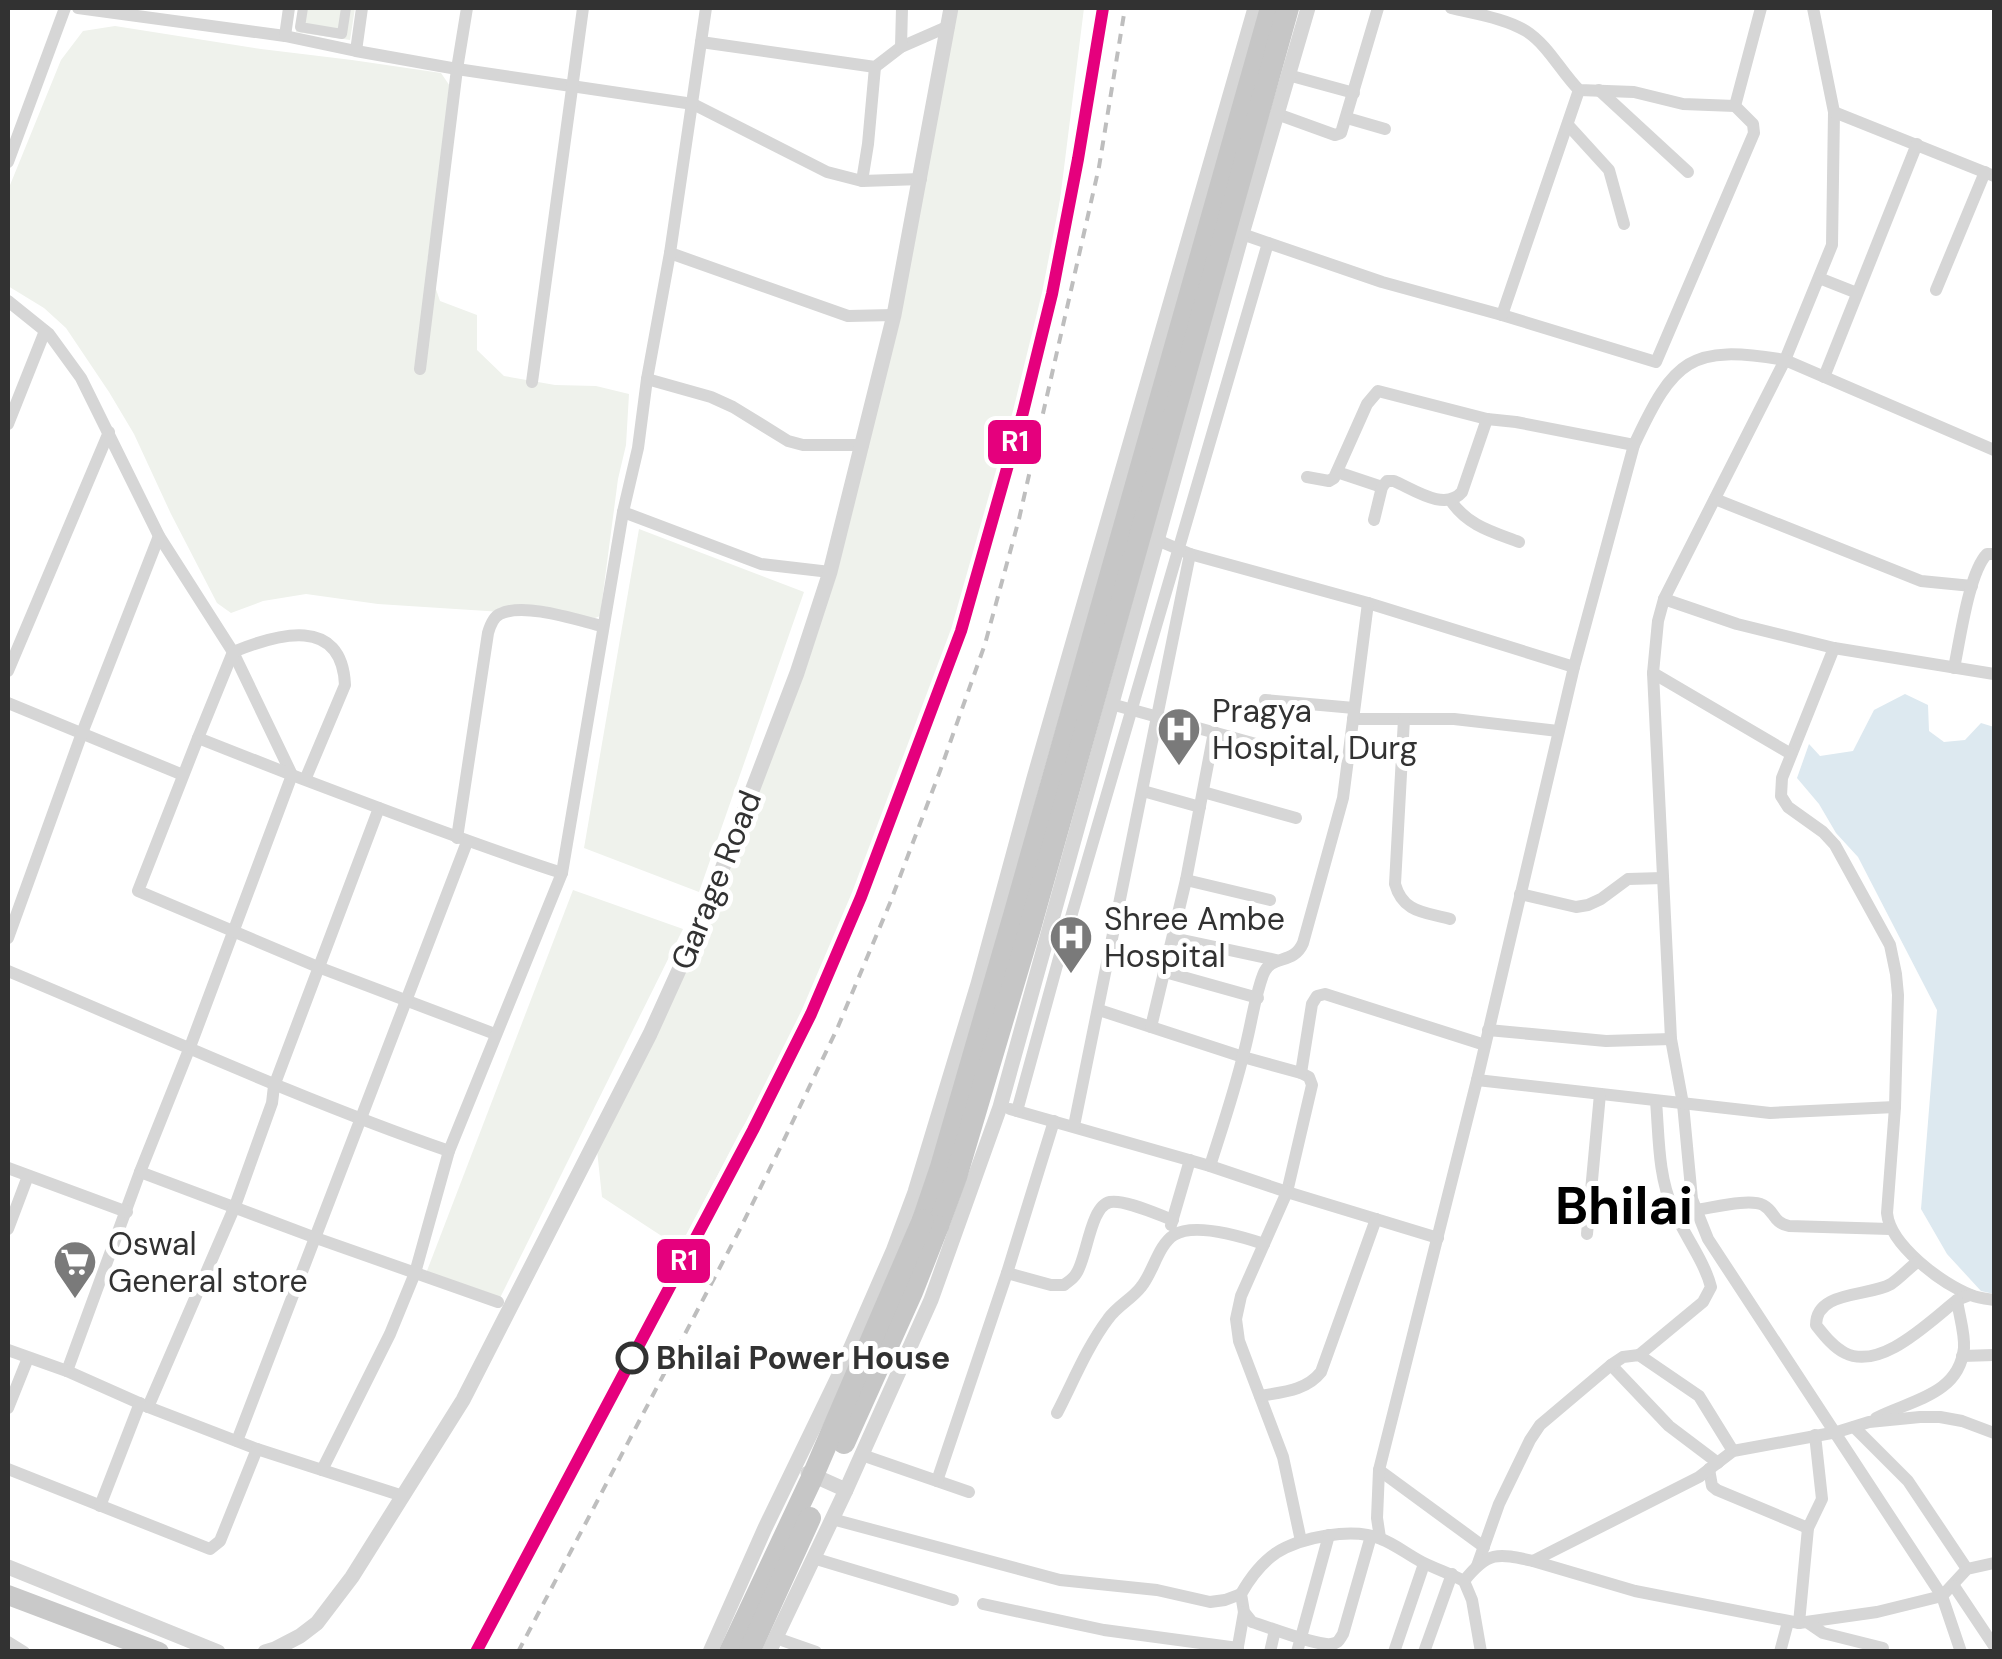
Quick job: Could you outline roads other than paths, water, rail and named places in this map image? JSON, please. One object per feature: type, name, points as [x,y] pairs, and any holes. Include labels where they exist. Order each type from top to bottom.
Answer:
[{"type":"highway","points":[[730,1652],[941,1221],[941,1167],[1271,8]]},
{"type":"highway","points":[[749,1652],[912,1292],[956,1177],[1209,320],[1288,8]]},
{"type":"main road","points":[[8,1596],[158,1652]]},
{"type":"street","points":[[8,162],[65,8]]},
{"type":"street","points":[[78,8],[285,36],[322,37],[342,34],[346,8]]},
{"type":"street","points":[[187,23],[190,8]]},
{"type":"street","points":[[285,36],[289,8]]},
{"type":"street","points":[[304,8],[300,27],[356,52],[692,104],[827,172],[862,181],[921,180]]},
{"type":"street","points":[[356,52],[362,8]]},
{"type":"street","points":[[420,369],[468,8]]},
{"type":"street","points":[[532,382],[583,8]]},
{"type":"street","points":[[322,1470],[390,1334],[415,1273],[449,1152],[562,872],[602,626],[638,448],[706,8]]},
{"type":"street","points":[[900,48],[902,8]]},
{"type":"street","name":"Garage Road","points":[[265,1652],[275,1650],[317,1623],[352,1577],[463,1400],[650,1034],[741,824],[830,572],[894,314],[951,8]]},
{"type":"street","points":[[710,1652],[838,1377],[915,1192],[978,984],[1254,8]]},
{"type":"street","points":[[816,1652],[772,1645],[936,1289],[941,1221],[1000,1107],[1156,540],[1209,320],[1242,234],[1308,8]]},
{"type":"street","points":[[1277,114],[1334,135],[1341,132],[1378,8]]},
{"type":"street","points":[[1451,8],[1526,31],[1580,90],[1634,92],[1682,104],[1735,106],[1753,124],[1754,133],[1656,362],[1663,391]]},
{"type":"street","points":[[1735,106],[1761,8]]},
{"type":"street","points":[[1813,8],[1834,112],[1833,234],[1828,255],[1785,360],[1664,598],[1658,621],[1653,673],[1671,1039],[1683,1104],[1694,1210],[1708,1238],[1802,1384],[1948,1591],[1994,1646]]},
{"type":"street","points":[[700,42],[874,67],[900,48],[948,26]]},
{"type":"street","points":[[862,181],[874,67]]},
{"type":"street","points":[[1288,75],[1354,94]]},
{"type":"street","points":[[1502,315],[1580,90]]},
{"type":"street","points":[[1599,90],[1688,172]]},
{"type":"street","points":[[1834,112],[1990,174],[1936,290]]},
{"type":"street","points":[[1347,118],[1384,129]]},
{"type":"street","points":[[1568,125],[1609,170],[1624,224]]},
{"type":"street","points":[[1824,377],[1917,144]]},
{"type":"street","points":[[1242,234],[1382,282],[1656,362]]},
{"type":"street","points":[[1017,1111],[1132,710],[1184,552],[1268,243]]},
{"type":"street","points":[[670,252],[848,316],[894,314]]},
{"type":"street","points":[[1819,278],[1857,294]]},
{"type":"street","points":[[8,301],[46,331],[81,378],[159,536],[234,652],[299,778]]},
{"type":"street","points":[[8,424],[46,331]]},
{"type":"street","points":[[1244,1612],[1252,1622],[1299,1644],[1329,1645],[1338,1642],[1343,1634],[1375,1537],[1379,1470],[1477,1080],[1574,667],[1634,445],[1663,391],[1690,362],[1706,356],[1756,355],[1785,360],[1994,450]]},
{"type":"street","points":[[647,379],[711,397],[788,441],[803,445],[862,445]]},
{"type":"street","points":[[1307,478],[1328,481],[1337,472],[1367,404],[1378,391],[1486,419],[1634,445]]},
{"type":"street","points":[[1451,501],[1462,492],[1486,419]]},
{"type":"street","points":[[8,671],[109,432]]},
{"type":"street","points":[[1337,472],[1382,487]]},
{"type":"street","points":[[1374,520],[1382,487],[1387,481],[1394,481],[1437,500],[1451,501],[1474,524],[1519,542]]},
{"type":"street","points":[[1715,499],[1921,580],[1972,586]]},
{"type":"street","points":[[623,512],[761,564],[830,572]]},
{"type":"street","points":[[8,938],[82,732],[159,536]]},
{"type":"street","points":[[1156,540],[1184,552],[1574,667]]},
{"type":"street","points":[[1074,1126],[1158,717],[1184,552]]},
{"type":"street","points":[[1954,668],[1972,586],[1982,558],[1994,554]]},
{"type":"street","points":[[1664,598],[1737,624],[1834,648],[1994,674]]},
{"type":"street","points":[[1173,938],[1276,960],[1290,959],[1299,953],[1343,798],[1368,604]]},
{"type":"street","points":[[237,1441],[406,1002],[462,840],[492,622],[502,612],[532,610],[602,626]]},
{"type":"street","points":[[68,1371],[140,1172],[234,932],[299,778],[345,685],[344,671],[333,648],[319,638],[300,633],[234,652],[138,892],[234,932],[318,967],[495,1034]]},
{"type":"street","points":[[1834,648],[1782,778],[1781,796],[1788,807],[1824,832],[1835,845],[1890,945],[1898,995],[1895,1107],[1886,1213],[1890,1229],[1917,1262],[1964,1298],[1994,1300]]},
{"type":"street","points":[[1653,673],[1791,754]]},
{"type":"street","points":[[1265,700],[1354,714],[1454,719],[1558,731]]},
{"type":"street","points":[[8,703],[183,775]]},
{"type":"street","points":[[1111,704],[1292,754]]},
{"type":"street","points":[[1404,719],[1395,884],[1398,898],[1410,908],[1450,919]]},
{"type":"street","points":[[1152,1028],[1214,732]]},
{"type":"street","points":[[198,738],[462,840],[562,872]]},
{"type":"street","points":[[1142,791],[1200,806]]},
{"type":"street","points":[[1203,792],[1296,818]]},
{"type":"street","points":[[100,1506],[235,1206],[272,1103],[274,1086],[379,808]]},
{"type":"street","points":[[1520,894],[1576,907],[1602,900],[1628,879],[1663,878]]},
{"type":"street","points":[[1186,880],[1270,900]]},
{"type":"street","points":[[8,898],[22,904]]},
{"type":"street","points":[[1210,1166],[1264,971],[1276,960]]},
{"type":"street","points":[[8,971],[274,1086],[449,1152]]},
{"type":"street","points":[[1165,972],[1258,998]]},
{"type":"street","points":[[1301,1073],[1312,1004],[1317,996],[1325,994],[1485,1045]]},
{"type":"street","points":[[1099,1010],[1301,1073],[1312,1084],[1287,1192],[1241,1296],[1236,1319],[1238,1341],[1282,1457],[1301,1541]]},
{"type":"street","points":[[1488,1030],[1606,1041],[1671,1039]]},
{"type":"street","points":[[1477,1080],[1770,1113],[1895,1107]]},
{"type":"street","points":[[1587,1234],[1600,1094]]},
{"type":"street","points":[[1477,1566],[1499,1504],[1540,1424],[1611,1365],[1623,1357],[1639,1355],[1703,1302],[1710,1288],[1666,1190],[1656,1101]]},
{"type":"street","points":[[1000,1107],[1190,1160],[1438,1238]]},
{"type":"street","points":[[938,1481],[1054,1121]]},
{"type":"street","points":[[1166,1244],[1190,1160]]},
{"type":"street","points":[[8,1168],[126,1212]]},
{"type":"street","points":[[140,1172],[498,1302]]},
{"type":"street","points":[[8,1229],[28,1176]]},
{"type":"street","points":[[1007,1274],[1064,1285],[1078,1271],[1096,1216],[1110,1202],[1173,1220]]},
{"type":"street","points":[[1694,1210],[1752,1202],[1765,1206],[1776,1222],[1789,1226],[1890,1229]]},
{"type":"street","points":[[1260,1396],[1300,1388],[1320,1372],[1376,1219]]},
{"type":"street","points":[[1057,1414],[1100,1330],[1117,1308],[1138,1291],[1174,1235],[1206,1231],[1264,1244]]},
{"type":"street","points":[[1917,1262],[1884,1287],[1824,1306],[1817,1313],[1816,1325],[1840,1351],[1866,1358],[1888,1352],[1964,1298]]},
{"type":"street","points":[[1533,1560],[1699,1477],[1733,1451],[1837,1432],[1939,1392],[1949,1383],[1962,1356],[1964,1298]]},
{"type":"street","points":[[8,1350],[257,1449],[403,1496]]},
{"type":"street","points":[[1639,1355],[1699,1396],[1733,1451]]},
{"type":"street","points":[[1962,1356],[1994,1355]]},
{"type":"street","points":[[8,1408],[28,1358]]},
{"type":"street","points":[[1611,1365],[1713,1466]]},
{"type":"street","points":[[1869,1422],[1940,1417],[1994,1433]]},
{"type":"street","points":[[1854,1427],[1908,1481],[1968,1569]]},
{"type":"street","points":[[1780,1652],[1798,1622],[1808,1528],[1822,1498],[1815,1436]]},
{"type":"street","points":[[8,1470],[210,1548],[220,1541],[257,1449]]},
{"type":"street","points":[[862,1455],[968,1492]]},
{"type":"street","points":[[1713,1466],[1711,1482],[1716,1490],[1808,1528]]},
{"type":"street","points":[[795,1467],[846,1490]]},
{"type":"street","points":[[1379,1470],[1484,1546]]},
{"type":"street","points":[[832,1518],[1060,1580],[1156,1590],[1210,1602],[1241,1594],[1254,1572],[1276,1553],[1301,1541],[1329,1535],[1375,1537],[1458,1578],[1472,1600],[1481,1652]]},
{"type":"street","points":[[1299,1644],[1329,1535]]},
{"type":"street","points":[[1424,1652],[1458,1578],[1490,1556],[1504,1554],[1634,1591],[1798,1622],[1823,1633],[1883,1648]]},
{"type":"street","points":[[813,1558],[953,1600]]},
{"type":"street","points":[[1798,1622],[1877,1612],[1948,1591],[1968,1569],[1994,1563]]},
{"type":"street","points":[[1394,1652],[1424,1564]]},
{"type":"street","points":[[8,1567],[218,1652]]},
{"type":"street","points":[[1948,1591],[1962,1652]]},
{"type":"street","points":[[983,1604],[1104,1630],[1237,1650],[1244,1612],[1241,1594]]},
{"type":"street","points":[[1270,1652],[1275,1630]]},
{"type":"street","points":[[8,1642],[24,1652]]},
{"type":"railway","points":[[518,1652],[781,1146],[837,1029],[940,771],[985,644],[1019,519],[1099,167],[1125,8]]},
{"type":"place","name":"Pragya Hospital, Durg","points":[[1179,767]]},
{"type":"place","name":"Shree Ambe Hospital","points":[[1071,975]]},
{"type":"place","name":"Oswal General store","points":[[75,1300]]},
{"type":"place","name":"Bhilai Power House","points":[[632,1358]]},
{"type":"district","name":"Bhilai","points":[[1624,1206]]}]
